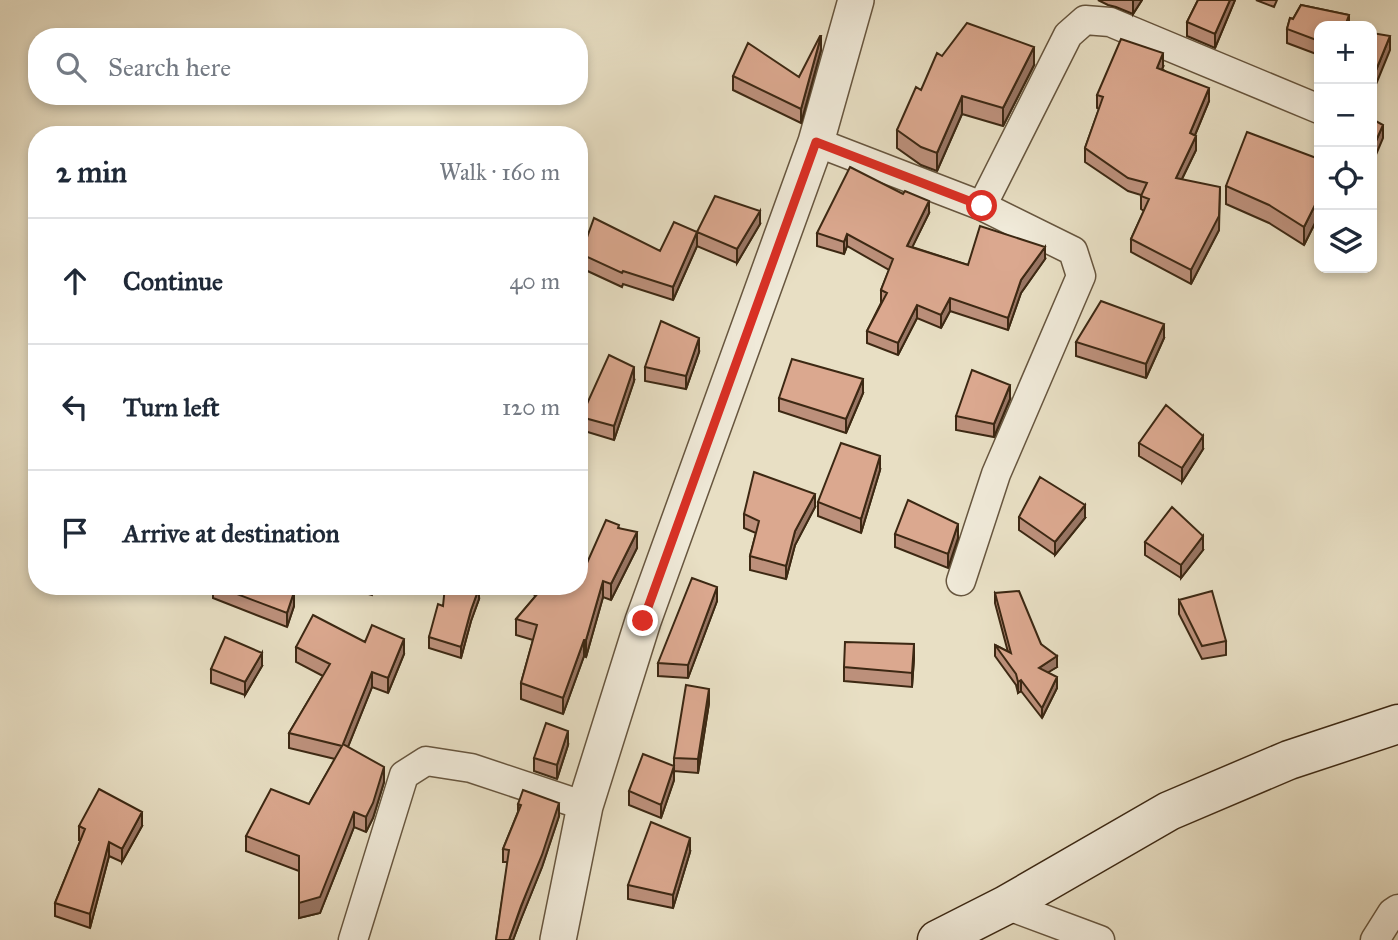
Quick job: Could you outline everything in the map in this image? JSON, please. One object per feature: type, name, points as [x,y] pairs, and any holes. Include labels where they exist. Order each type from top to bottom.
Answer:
[{"type":"main road","points":[[937,940],[1006,905],[1169,811],[1289,760],[1398,724]]},
{"type":"street","points":[[558,940],[585,806],[643,621],[816,142],[856,0]]},
{"type":"street","points":[[982,206],[1068,35],[1085,20],[1110,22],[1314,106]]},
{"type":"street","points":[[816,142],[982,206],[1073,251],[1081,276],[996,474],[961,580]]},
{"type":"street","points":[[353,940],[404,775],[426,761],[471,768],[585,806]]},
{"type":"street","points":[[1006,905],[1100,940]]},
{"type":"street","points":[[1375,940],[1392,913],[1398,909]]},
{"type":"building","points":[[1198,0],[1230,0],[1215,34],[1187,22]]},
{"type":"building","points":[[1301,5],[1349,15],[1347,21],[1314,21],[1314,39],[1287,29],[1290,18],[1293,19]]},
{"type":"building","points":[[967,23],[1034,47],[1003,108],[962,96],[937,153],[921,147],[897,130],[916,87],[921,90],[937,53],[942,56]]},
{"type":"building","points":[[1377,34],[1390,36],[1377,68]]},
{"type":"building","points":[[820,36],[801,109],[733,76],[748,43],[799,77]]},
{"type":"building","points":[[1121,39],[1163,53],[1157,68],[1209,88],[1190,133],[1196,136],[1176,178],[1220,187],[1219,216],[1191,270],[1131,239],[1149,199],[1141,196],[1147,183],[1128,178],[1085,148],[1103,97],[1097,95]]},
{"type":"building","points":[[1377,122],[1383,125],[1377,139]]},
{"type":"building","points":[[1247,132],[1314,157],[1314,207],[1304,227],[1269,205],[1226,186]]},
{"type":"building","points":[[850,167],[903,194],[905,191],[929,201],[907,246],[968,265],[980,226],[1045,247],[1021,280],[1008,318],[950,298],[941,315],[917,305],[898,343],[867,331],[887,293],[881,290],[893,259],[847,234],[844,242],[817,233]]},
{"type":"building","points":[[715,196],[760,211],[737,249],[697,232]]},
{"type":"building","points":[[594,218],[660,251],[674,222],[697,232],[673,287],[623,271],[622,273],[588,257],[588,235]]},
{"type":"building","points":[[1101,301],[1164,324],[1146,364],[1076,342]]},
{"type":"building","points":[[661,321],[699,338],[686,376],[645,367]]},
{"type":"building","points":[[609,355],[634,367],[614,426],[588,419],[588,402]]},
{"type":"building","points":[[792,359],[863,379],[846,419],[779,398]]},
{"type":"building","points":[[972,370],[1010,385],[994,424],[956,416]]},
{"type":"building","points":[[1166,405],[1203,436],[1182,468],[1139,443]]},
{"type":"building","points":[[841,443],[880,456],[861,519],[818,502]]},
{"type":"building","points":[[754,472],[815,494],[795,531],[786,566],[750,556],[759,521],[744,514]]},
{"type":"building","points":[[1040,477],[1085,505],[1055,542],[1019,517]]},
{"type":"building","points":[[908,500],[958,524],[948,554],[895,534]]},
{"type":"building","points":[[1172,507],[1203,536],[1181,565],[1145,542]]},
{"type":"building","points":[[606,520],[619,525],[618,528],[637,532],[611,584],[603,581],[586,640],[563,698],[521,683],[537,625],[516,619],[536,595],[588,595],[588,561]]},
{"type":"building","points":[[692,578],[717,587],[688,665],[658,663]]},
{"type":"building","points":[[1019,591],[1041,644],[1057,656],[1039,668],[1057,677],[1042,708],[1021,680],[1018,682],[1016,674],[995,645],[1011,653],[995,593]]},
{"type":"building","points":[[1212,591],[1226,641],[1202,646],[1179,600]]},
{"type":"building","points":[[240,595],[293,595],[287,613]]},
{"type":"building","points":[[444,595],[476,595],[461,647],[429,637],[438,604],[443,606]]},
{"type":"building","points":[[313,615],[365,642],[372,625],[404,639],[388,678],[372,672],[343,744],[384,767],[373,803],[366,817],[354,812],[320,897],[299,903],[299,856],[246,836],[271,789],[309,804],[342,746],[289,733],[330,664],[296,647]]},
{"type":"building","points":[[225,637],[262,653],[245,682],[211,669]]},
{"type":"building","points":[[845,642],[914,644],[912,673],[844,667]]},
{"type":"building","points":[[686,685],[709,689],[698,759],[674,758]]},
{"type":"building","points":[[546,723],[568,731],[557,765],[534,758]]},
{"type":"building","points":[[643,754],[674,766],[661,805],[629,791]]},
{"type":"building","points":[[99,789],[142,812],[122,849],[109,842],[90,914],[55,903],[85,829],[79,826]]},
{"type":"building","points":[[523,790],[559,803],[509,940],[496,940],[509,850],[503,849],[521,805],[518,804]]},
{"type":"building","points":[[651,822],[690,838],[673,895],[628,885]]},
{"type":"route","points":[[643,621],[816,142],[982,206]]}]
